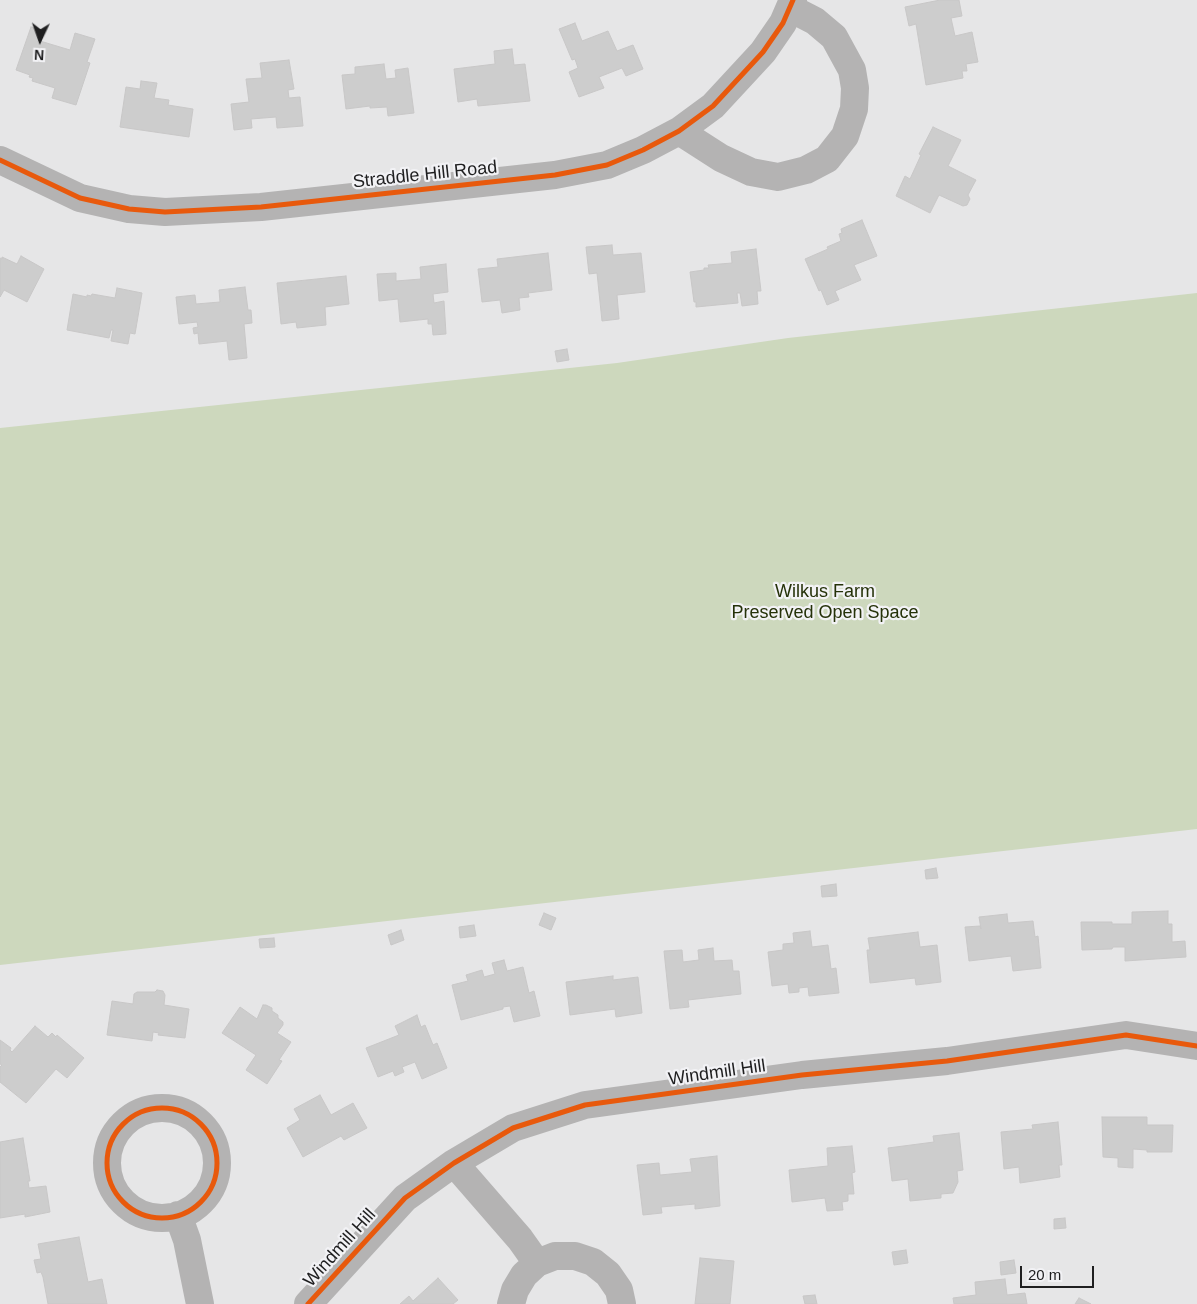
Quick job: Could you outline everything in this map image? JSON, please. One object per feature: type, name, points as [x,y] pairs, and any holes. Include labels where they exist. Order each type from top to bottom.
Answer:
[{"type":"street","name":"Straddle Hill Road","points":[[0,160],[80,198],[129,209],[166,212],[261,207],[555,175],[606,165],[643,150],[679,131],[713,106],[763,52],[792,4],[834,37],[852,70],[856,88],[854,109],[845,136],[827,159],[806,170],[778,177],[751,172],[721,158],[679,131]]},
{"type":"street","name":"Windmill Hill","points":[[308,1304],[405,1198],[454,1162],[513,1128],[585,1105],[802,1075],[948,1061],[1126,1035],[1197,1046]]},
{"type":"street","points":[[163,1107],[180,1110],[195,1118],[207,1131],[215,1146],[217,1164],[214,1180],[206,1196],[194,1208],[178,1215],[161,1218],[144,1215],[128,1207],[116,1195],[109,1179],[106,1162],[109,1144],[117,1129],[130,1118],[146,1110],[163,1107]]},
{"type":"street","points":[[454,1162],[520,1239],[537,1264]]},
{"type":"street","points":[[178,1215],[187,1240],[200,1304]]},
{"type":"street","points":[[511,1304],[515,1290],[524,1275],[537,1264],[555,1256],[575,1256],[593,1262],[608,1274],[619,1290],[622,1304]]},
{"type":"green space","name":"Wilkus Farm Preserved Open Space","points":[[1197,293],[1197,829],[0,965],[0,428],[617,363],[788,338]]},
{"type":"building","points":[[940,0],[959,0],[962,16],[951,18],[955,36],[972,32],[978,62],[966,64],[967,71],[962,71],[963,78],[926,85],[916,24],[909,26],[905,7]]},
{"type":"building","points":[[575,23],[582,41],[608,31],[617,51],[633,45],[643,69],[626,76],[622,68],[599,77],[604,88],[579,97],[569,72],[578,68],[575,59],[572,60],[559,29]]},
{"type":"building","points":[[31,27],[44,31],[40,41],[70,50],[75,33],[95,39],[87,62],[90,63],[76,105],[52,98],[55,88],[32,81],[33,78],[29,77],[30,75],[16,70]]},
{"type":"building","points":[[512,49],[514,65],[525,64],[530,101],[478,106],[477,99],[458,102],[454,69],[495,64],[494,51]]},
{"type":"building","points":[[289,60],[294,89],[288,90],[289,98],[300,97],[303,126],[277,128],[276,117],[251,119],[252,128],[234,130],[231,104],[249,102],[246,79],[262,78],[260,63]]},
{"type":"building","points":[[384,64],[386,79],[396,78],[395,70],[408,68],[414,113],[388,116],[387,107],[370,108],[370,106],[346,109],[342,75],[355,74],[355,67]]},
{"type":"building","points":[[141,81],[157,83],[154,98],[169,100],[168,105],[193,109],[189,137],[120,127],[126,87],[140,89]]},
{"type":"building","points":[[933,127],[961,140],[948,166],[976,180],[968,195],[970,199],[967,205],[963,206],[939,195],[930,213],[896,196],[905,176],[910,179],[921,155],[919,154]]},
{"type":"building","points":[[862,220],[877,256],[854,265],[861,280],[835,291],[839,300],[827,305],[805,259],[841,241],[839,234],[842,233],[841,229]]},
{"type":"building","points":[[612,245],[613,255],[641,253],[645,292],[617,295],[619,319],[602,321],[597,273],[589,274],[586,247]]},
{"type":"building","points":[[756,249],[761,291],[757,291],[758,304],[742,306],[740,293],[737,293],[738,303],[696,307],[690,272],[704,270],[704,268],[709,268],[708,265],[732,263],[731,252]]},
{"type":"building","points":[[548,253],[552,290],[528,293],[529,297],[519,298],[520,310],[502,313],[500,300],[482,302],[478,269],[498,267],[497,259]]},
{"type":"building","points":[[21,256],[44,269],[27,302],[4,290],[0,297],[0,258],[2,259],[2,257],[17,264]]},
{"type":"building","points":[[446,264],[448,292],[433,294],[434,303],[444,301],[446,334],[433,335],[432,324],[428,324],[428,319],[400,322],[398,299],[379,301],[377,274],[396,273],[396,281],[421,279],[420,267]]},
{"type":"building","points":[[346,276],[349,304],[325,307],[326,325],[297,328],[296,322],[281,324],[277,283]]},
{"type":"building","points":[[245,287],[252,323],[244,324],[247,358],[229,360],[227,341],[199,344],[198,333],[194,334],[193,328],[198,327],[197,322],[179,324],[176,297],[195,295],[196,304],[220,302],[219,290]]},
{"type":"building","points":[[117,288],[142,293],[135,334],[130,333],[128,344],[111,341],[113,330],[111,330],[109,338],[67,330],[73,294],[87,297],[87,295],[91,296],[92,294],[115,298]]},
{"type":"building","points":[[567,349],[569,360],[557,362],[555,351]]},
{"type":"building","points":[[936,868],[938,878],[926,879],[925,870]]},
{"type":"building","points":[[836,884],[837,896],[822,897],[821,886]]},
{"type":"building","points":[[1168,911],[1168,924],[1172,924],[1172,942],[1185,941],[1186,957],[1125,961],[1125,947],[1082,950],[1081,922],[1132,924],[1132,912]]},
{"type":"building","points":[[544,913],[556,918],[551,930],[539,925]]},
{"type":"building","points":[[1007,914],[1008,923],[1033,921],[1035,937],[1038,936],[1041,968],[1013,971],[1011,956],[969,961],[965,927],[980,926],[981,929],[979,917]]},
{"type":"building","points":[[474,925],[476,936],[460,938],[459,927]]},
{"type":"building","points":[[401,930],[404,940],[391,945],[388,935]]},
{"type":"building","points":[[810,931],[812,947],[828,945],[831,969],[836,968],[839,993],[809,996],[808,987],[799,988],[799,992],[789,993],[788,984],[772,986],[768,952],[783,950],[783,944],[794,943],[793,933]]},
{"type":"building","points":[[918,932],[920,947],[937,945],[941,982],[916,985],[915,978],[870,983],[867,950],[870,950],[868,938]]},
{"type":"building","points":[[274,938],[275,947],[260,948],[259,939]]},
{"type":"building","points":[[713,948],[714,961],[732,960],[733,971],[739,971],[741,994],[688,1000],[689,1007],[670,1009],[664,951],[682,950],[683,962],[699,960],[698,950]]},
{"type":"building","points":[[504,960],[507,971],[523,967],[529,993],[534,991],[540,1016],[514,1022],[510,1006],[461,1020],[452,985],[468,981],[466,975],[482,970],[484,977],[495,974],[492,963]]},
{"type":"building","points":[[613,976],[613,980],[638,977],[642,1013],[616,1017],[615,1009],[570,1015],[566,982]]},
{"type":"building","points":[[157,990],[163,991],[165,995],[164,1005],[189,1009],[185,1038],[158,1035],[159,1033],[153,1032],[152,1041],[107,1035],[112,1001],[133,1004],[134,994],[137,992],[155,992]]},
{"type":"building","points":[[263,1005],[272,1008],[272,1011],[278,1015],[283,1025],[277,1033],[291,1042],[279,1060],[282,1061],[267,1084],[246,1070],[256,1055],[222,1033],[240,1007],[257,1019]]},
{"type":"building","points":[[417,1015],[421,1027],[425,1025],[433,1045],[437,1043],[447,1068],[422,1079],[415,1062],[402,1067],[404,1072],[395,1076],[393,1071],[378,1077],[366,1048],[399,1035],[395,1026]]},
{"type":"building","points":[[35,1026],[48,1037],[52,1033],[56,1037],[57,1035],[84,1058],[67,1078],[56,1069],[26,1103],[0,1082],[0,1067],[2,1065],[0,1064],[0,1040],[11,1048],[12,1052]]},
{"type":"building","points":[[320,1095],[331,1115],[353,1103],[367,1128],[344,1140],[341,1136],[303,1157],[287,1128],[300,1120],[294,1109]]},
{"type":"building","points":[[1102,1117],[1147,1117],[1147,1125],[1173,1125],[1172,1152],[1147,1152],[1147,1150],[1133,1149],[1133,1168],[1118,1167],[1118,1158],[1103,1157]]},
{"type":"building","points":[[1058,1122],[1062,1165],[1059,1165],[1060,1177],[1020,1183],[1019,1167],[1004,1169],[1001,1132],[1033,1129],[1032,1125]]},
{"type":"building","points":[[959,1133],[963,1170],[957,1171],[958,1182],[953,1193],[941,1194],[941,1198],[910,1201],[908,1179],[892,1181],[888,1148],[934,1142],[933,1136]]},
{"type":"building","points":[[23,1138],[30,1181],[28,1181],[29,1188],[46,1186],[50,1212],[25,1217],[25,1214],[0,1218],[0,1142]]},
{"type":"building","points":[[852,1146],[855,1172],[852,1173],[854,1194],[848,1194],[848,1201],[842,1202],[843,1210],[827,1211],[825,1198],[792,1202],[789,1170],[828,1166],[827,1148]]},
{"type":"building","points":[[717,1156],[720,1206],[695,1209],[695,1204],[661,1207],[662,1213],[643,1215],[637,1165],[659,1163],[660,1175],[692,1172],[690,1159]]},
{"type":"building","points":[[1065,1218],[1066,1228],[1054,1229],[1054,1219]]},
{"type":"building","points":[[79,1237],[88,1282],[102,1279],[107,1304],[48,1304],[43,1277],[41,1272],[37,1273],[34,1260],[41,1259],[38,1244]]},
{"type":"building","points":[[906,1250],[908,1263],[894,1265],[892,1252]]},
{"type":"building","points":[[700,1258],[734,1261],[730,1304],[695,1304]]},
{"type":"building","points":[[1014,1260],[1016,1273],[1001,1275],[1000,1262]]},
{"type":"building","points":[[438,1278],[458,1300],[453,1304],[400,1304],[409,1296],[413,1301]]},
{"type":"building","points":[[1005,1279],[1007,1295],[1025,1293],[1027,1304],[954,1304],[953,1298],[976,1295],[975,1282]]},
{"type":"building","points":[[815,1295],[817,1304],[805,1304],[803,1296]]},
{"type":"building","points":[[1079,1298],[1091,1304],[1075,1304]]},
{"type":"cycle path","points":[[0,160],[80,198],[129,209],[165,212],[261,207],[555,175],[607,165],[643,150],[679,131],[713,106],[763,52],[783,23],[793,0]]},
{"type":"cycle path","points":[[308,1304],[405,1198],[454,1163],[513,1128],[585,1105],[802,1075],[947,1061],[1126,1035],[1197,1046]]},
{"type":"cycle path","points":[[162,1108],[183,1112],[201,1124],[213,1142],[217,1163],[213,1184],[201,1202],[183,1214],[162,1218],[141,1214],[123,1202],[111,1184],[107,1163],[111,1142],[123,1124],[141,1112],[162,1108]]}]
